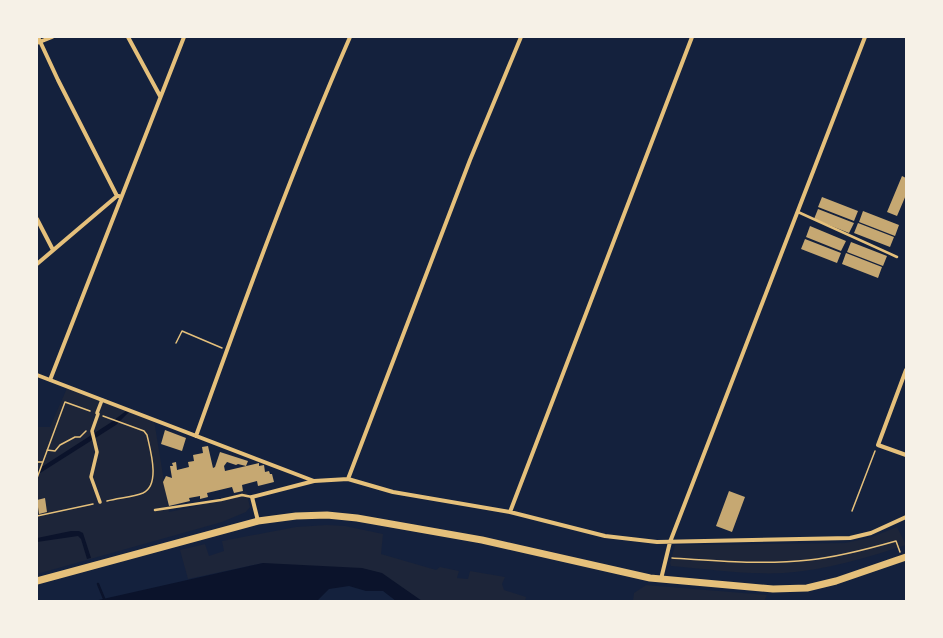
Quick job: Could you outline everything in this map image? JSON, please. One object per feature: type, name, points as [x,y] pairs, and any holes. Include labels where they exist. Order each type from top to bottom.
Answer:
[{"type":"main road","points":[[37,581],[258,521],[296,516],[327,515],[357,518],[482,540],[661,579],[773,589],[807,588],[836,581],[905,558]]},
{"type":"street","points":[[52,37],[39,40],[61,86],[120,196]]},
{"type":"street","points":[[128,37],[160,96]]},
{"type":"street","points":[[50,380],[120,196],[184,37]]},
{"type":"street","points":[[196,436],[286,193],[350,37]]},
{"type":"street","points":[[348,479],[470,160],[521,37]]},
{"type":"street","points":[[510,512],[692,37]]},
{"type":"street","points":[[661,579],[670,542],[864,37]]},
{"type":"street","points":[[37,264],[120,196]]},
{"type":"street","points":[[37,219],[53,250]]},
{"type":"street","points":[[906,370],[878,445],[906,455]]},
{"type":"street","points":[[37,375],[314,481]]},
{"type":"street","points":[[100,502],[91,478],[97,452],[95,440],[90,430],[98,414],[102,400]]},
{"type":"street","points":[[258,521],[252,497],[314,481],[348,479],[393,492],[510,512],[605,536],[670,542],[850,538],[871,533],[906,517]]},
{"type":"lane","points":[[797,212],[897,257]]},
{"type":"lane","points":[[155,510],[184,507],[242,495],[252,497]]},
{"type":"path","points":[[176,343],[182,331],[227,350]]},
{"type":"path","points":[[37,477],[65,402],[144,431],[147,435],[153,466],[152,484],[145,492],[37,516]]},
{"type":"path","points":[[47,450],[56,451],[60,445],[75,437],[80,437],[90,430]]},
{"type":"path","points":[[852,511],[878,445]]},
{"type":"path","points":[[37,462],[43,462]]},
{"type":"path","points":[[666,558],[722,562],[796,561],[860,551],[896,541],[905,558]]},
{"type":"shaded area","points":[[68,386],[154,420],[169,512],[189,508],[246,491],[250,507],[246,512],[222,522],[37,574],[37,427],[50,427]]},
{"type":"shaded area","points":[[126,411],[129,412],[116,425],[37,475],[37,470]]},
{"type":"shaded area","points":[[327,525],[345,526],[383,534],[381,554],[436,570],[440,567],[459,571],[457,578],[468,579],[470,571],[505,577],[502,584],[504,590],[526,597],[525,601],[422,601],[402,588],[263,563],[188,579],[180,550],[205,544],[209,556],[224,551],[222,541],[296,527]]},
{"type":"shaded area","points":[[897,527],[906,545],[861,559],[815,569],[784,573],[756,573],[671,566],[670,563],[675,545],[845,543],[872,537]]},
{"type":"shaded area","points":[[71,531],[79,531],[83,533],[91,558],[87,559],[81,539],[78,536],[37,542],[37,538]]},
{"type":"shaded area","points":[[263,563],[362,568],[382,573],[422,601],[396,601],[383,591],[366,591],[349,586],[329,589],[317,601],[94,601]]},
{"type":"shaded area","points":[[646,585],[767,595],[764,601],[633,601],[634,593]]},
{"type":"building","points":[[902,176],[906,178],[906,195],[897,216],[887,212]]},
{"type":"building","points":[[822,197],[858,211],[854,221],[818,207]]},
{"type":"building","points":[[818,209],[854,223],[849,233],[814,219]]},
{"type":"building","points":[[863,211],[899,225],[895,236],[859,222]]},
{"type":"building","points":[[858,223],[894,237],[890,247],[854,233]]},
{"type":"building","points":[[810,226],[846,241],[841,251],[806,237]]},
{"type":"building","points":[[805,239],[841,253],[837,263],[801,249]]},
{"type":"building","points":[[851,242],[887,256],[883,266],[847,252]]},
{"type":"building","points":[[846,253],[882,267],[878,278],[842,264]]},
{"type":"building","points":[[165,430],[186,438],[182,451],[161,444]]},
{"type":"building","points":[[208,446],[213,468],[215,467],[220,452],[248,461],[246,466],[227,462],[224,466],[225,471],[259,463],[259,466],[264,465],[265,472],[269,471],[270,474],[272,474],[274,482],[258,486],[257,481],[242,485],[243,491],[234,493],[232,487],[207,493],[208,497],[200,499],[200,496],[189,498],[190,501],[169,506],[163,482],[166,476],[172,478],[170,466],[173,466],[172,463],[176,462],[177,470],[189,467],[188,462],[194,461],[193,455],[203,453],[202,447]]},
{"type":"building","points":[[729,491],[745,497],[732,532],[716,526]]},
{"type":"building","points":[[45,498],[47,512],[39,514],[37,500]]},
{"type":"waterway","points":[[98,584],[105,601]]}]
